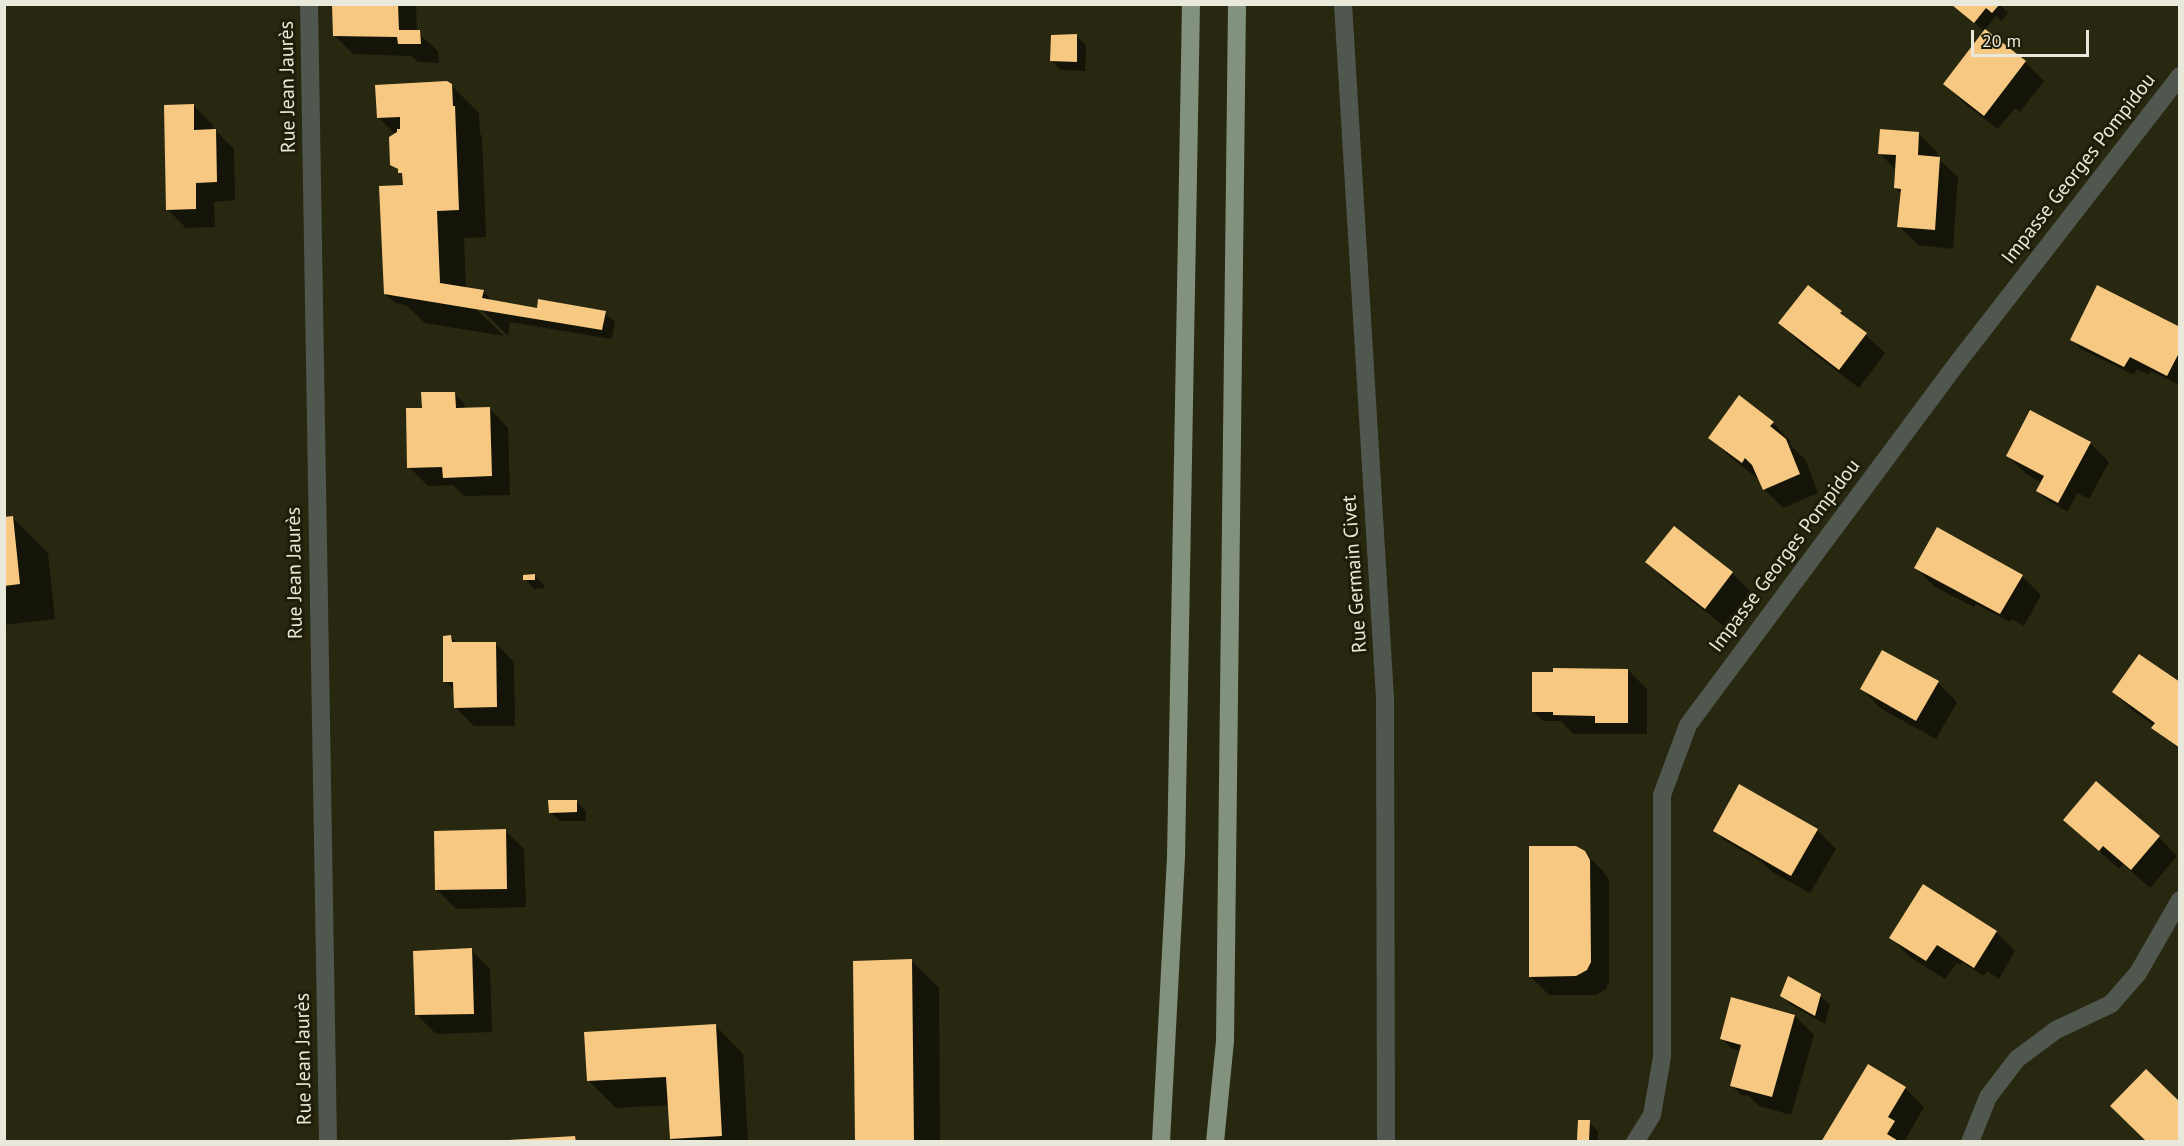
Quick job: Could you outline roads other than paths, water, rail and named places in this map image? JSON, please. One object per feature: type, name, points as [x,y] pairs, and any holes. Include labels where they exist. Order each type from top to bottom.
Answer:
[{"type":"highway","points":[[1161,1142],[1176,857],[1191,4]]},
{"type":"highway","points":[[1215,1142],[1225,1041],[1237,4]]},
{"type":"street","name":"Rue Jean Jaurès","points":[[309,4],[328,1142]]},
{"type":"street","name":"Rue Germain Civet","points":[[1343,4],[1385,698],[1386,1142]]},
{"type":"street","name":"Impasse Georges Pompidou","points":[[1635,1142],[1652,1115],[1662,1057],[1662,795],[1688,725],[1958,362],[2180,76]]},
{"type":"street","points":[[1970,1142],[1988,1097],[2017,1059],[2056,1030],[2111,1004],[2138,973],[2180,900]]}]
